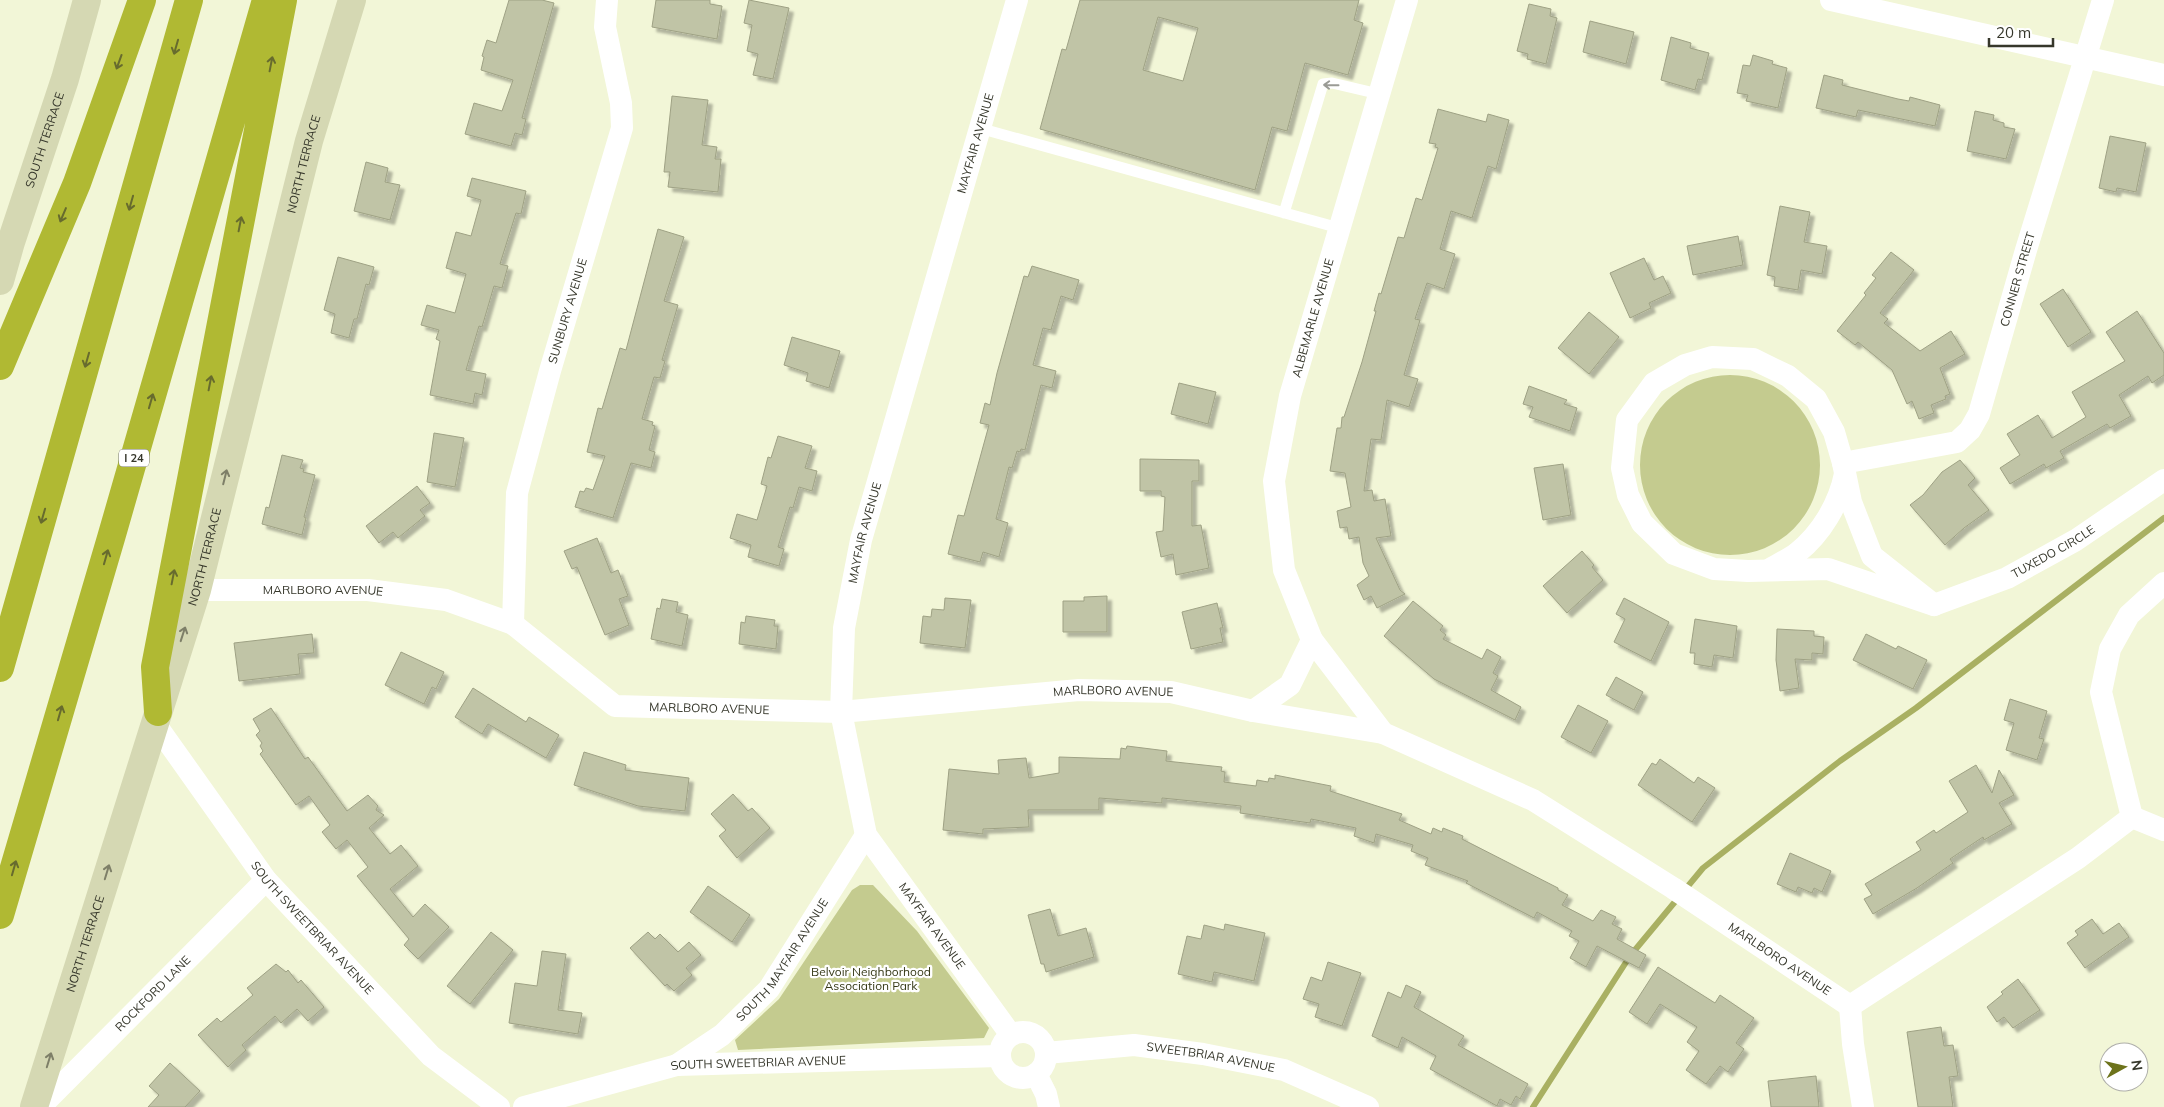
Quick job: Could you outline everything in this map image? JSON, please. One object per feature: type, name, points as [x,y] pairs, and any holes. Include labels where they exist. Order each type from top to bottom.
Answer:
[{"type":"highway","points":[[0,366],[77,183],[142,0]]},
{"type":"highway","points":[[0,668],[189,0]]},
{"type":"highway","name":"I 24","points":[[0,915],[112,538],[266,0]]},
{"type":"highway","points":[[156,717],[156,667],[283,0]]},
{"type":"street","name":"SOUTH TERRACE","points":[[0,281],[5,240],[65,79],[87,0]]},
{"type":"street","name":"NORTH TERRACE","points":[[34,1107],[197,590],[309,141],[352,0]]},
{"type":"street","name":"SUNBURY AVENUE","points":[[513,624],[517,493],[550,371],[622,128],[621,103],[605,27],[607,0]]},
{"type":"street","name":"MAYFAIR AVENUE","points":[[1011,1035],[866,835],[841,712],[844,628],[861,540],[1017,0]]},
{"type":"street","name":"ALBEMARLE AVENUE","points":[[1312,640],[1284,570],[1274,481],[1290,396],[1407,0]]},
{"type":"street","points":[[1831,0],[2164,75]]},
{"type":"street","name":"CONNER STREET","points":[[1844,468],[1957,442],[1970,430],[1979,414],[2026,250],[2103,0]]},
{"type":"street","points":[[1712,358],[1753,359],[1788,376],[1816,399],[1834,432],[1851,502],[1872,556],[1934,605],[1828,569],[1714,569],[1674,554],[1642,523],[1628,495],[1622,468],[1627,420],[1654,383],[1685,365],[1712,358]]},
{"type":"street","points":[[1768,570],[1797,553],[1820,530],[1842,487],[1844,468]]},
{"type":"street","name":"TUXEDO CIRCLE","points":[[1934,605],[2008,578],[2076,540],[2164,480]]},
{"type":"street","points":[[2132,817],[2101,692],[2110,649],[2129,615],[2164,583]]},
{"type":"street","name":"MARLBORO AVENUE","points":[[197,590],[368,590],[446,600],[513,624],[615,706],[841,712],[1079,690],[1171,692],[1252,711],[1382,733],[1533,800],[1681,893],[1850,1006]]},
{"type":"street","name":"MARLBORO AVENUE","points":[[1312,640],[1382,733]]},
{"type":"street","points":[[1252,711],[1290,685],[1312,640]]},
{"type":"street","name":"SOUTH SWEETBRIAR AVENUE","points":[[156,717],[266,880],[430,1056],[500,1107]]},
{"type":"street","points":[[2132,817],[2164,830]]},
{"type":"street","points":[[1863,1107],[1853,1044],[1850,1006],[2078,858],[2132,817]]},
{"type":"street","name":"SOUTH MAYFAIR AVENUE","points":[[677,1065],[722,1035],[769,989],[866,835]]},
{"type":"street","name":"ROCKFORD LANE","points":[[40,1107],[266,880]]},
{"type":"street","points":[[1022,1032],[1034,1034],[1042,1042],[1046,1053],[1043,1066],[1036,1074],[1024,1078],[1012,1076],[1003,1068],[999,1056],[1002,1044],[1011,1035],[1022,1032]]},
{"type":"street","name":"SWEETBRIAR AVENUE","points":[[1046,1053],[1134,1045],[1202,1054],[1284,1070],[1368,1107]]},
{"type":"street","name":"SOUTH SWEETBRIAR AVENUE","points":[[524,1107],[677,1065],[999,1056]]},
{"type":"street","points":[[1036,1074],[1046,1094],[1049,1107]]},
{"type":"lane","points":[[1284,213],[1323,84],[1332,83],[1379,94]]},
{"type":"lane","points":[[979,128],[1339,228]]},
{"type":"green space","points":[[1730,375],[1748,377],[1764,382],[1780,390],[1794,401],[1805,415],[1813,431],[1818,447],[1820,465],[1818,483],[1813,499],[1805,515],[1794,529],[1780,540],[1764,548],[1748,553],[1730,555],[1712,553],[1696,548],[1680,540],[1666,529],[1655,515],[1647,499],[1642,483],[1640,465],[1642,447],[1647,431],[1655,415],[1666,401],[1680,390],[1696,382],[1712,377]]},
{"type":"green space","name":"Belvoir Neighborhood Association Park","points":[[860,885],[873,885],[917,931],[989,1028],[984,1038],[738,1050],[735,1040],[779,999],[852,890]]},
{"type":"building","points":[[509,0],[542,0],[554,3],[522,118],[526,119],[522,135],[515,133],[511,146],[465,134],[474,103],[502,111],[513,80],[481,70],[484,57],[482,56],[487,40],[496,43]]},
{"type":"building","points":[[656,0],[710,0],[710,4],[722,6],[717,39],[652,27]]},
{"type":"building","points":[[749,0],[789,8],[773,79],[753,75],[758,54],[747,51],[752,25],[744,23]]},
{"type":"building","points":[[1080,0],[1359,0],[1354,20],[1363,23],[1348,75],[1305,63],[1287,131],[1272,127],[1255,190],[1040,129],[1062,49],[1066,50]],"holes":[[[1158,17],[1198,28],[1183,81],[1143,70]]]},
{"type":"building","points":[[1529,4],[1551,9],[1550,16],[1557,18],[1546,64],[1527,59],[1528,54],[1517,51]]},
{"type":"building","points":[[1590,21],[1634,32],[1626,64],[1583,52]]},
{"type":"building","points":[[1671,37],[1691,43],[1690,48],[1709,53],[1702,80],[1698,79],[1695,90],[1661,80]]},
{"type":"building","points":[[1753,55],[1773,61],[1772,64],[1787,68],[1778,108],[1746,101],[1748,95],[1737,93],[1743,65],[1750,66]]},
{"type":"building","points":[[1824,75],[1843,80],[1842,85],[1898,99],[1909,101],[1910,97],[1940,105],[1935,126],[1858,110],[1856,117],[1816,108]]},
{"type":"building","points":[[672,96],[708,100],[702,145],[717,147],[715,159],[721,159],[718,192],[668,187],[670,172],[664,172]]},
{"type":"building","points":[[1438,109],[1486,122],[1488,114],[1509,120],[1496,169],[1488,166],[1472,218],[1451,211],[1440,249],[1455,254],[1444,289],[1427,283],[1415,319],[1420,320],[1404,375],[1418,379],[1409,407],[1387,400],[1381,440],[1371,439],[1364,491],[1372,490],[1374,501],[1385,499],[1391,536],[1376,538],[1400,590],[1405,594],[1377,608],[1371,596],[1364,600],[1357,585],[1369,576],[1363,563],[1359,537],[1349,539],[1347,527],[1340,528],[1337,511],[1351,507],[1345,473],[1330,471],[1337,428],[1341,428],[1342,417],[1344,417],[1362,362],[1379,293],[1381,294],[1398,237],[1404,238],[1416,198],[1422,200],[1438,148],[1435,147],[1436,144],[1429,143]]},
{"type":"building","points":[[1975,111],[1994,115],[1993,120],[2004,123],[2004,127],[2015,129],[2006,159],[1967,151]]},
{"type":"building","points":[[2110,136],[2146,143],[2136,192],[2117,188],[2116,192],[2099,188]]},
{"type":"building","points":[[366,162],[388,168],[385,182],[400,185],[390,220],[354,211]]},
{"type":"building","points":[[472,178],[526,191],[521,214],[516,213],[500,264],[508,266],[502,288],[494,286],[482,327],[479,326],[466,370],[486,374],[482,395],[475,393],[473,404],[430,395],[440,341],[436,339],[439,330],[421,325],[427,305],[455,313],[466,274],[446,268],[456,232],[471,236],[481,200],[467,196]]},
{"type":"building","points":[[1780,206],[1810,212],[1804,242],[1827,246],[1822,274],[1801,270],[1798,290],[1774,286],[1775,277],[1767,275]]},
{"type":"building","points":[[658,229],[684,237],[664,301],[678,305],[662,360],[665,361],[660,378],[654,377],[642,419],[653,422],[652,425],[655,426],[649,450],[655,452],[651,468],[631,463],[613,518],[575,507],[580,491],[584,492],[586,488],[593,490],[605,456],[587,452],[598,408],[602,409],[620,348],[626,350]]},
{"type":"building","points":[[1738,236],[1743,265],[1693,275],[1687,246]]},
{"type":"building","points":[[1891,252],[1914,270],[1880,313],[1888,319],[1884,323],[1920,351],[1951,331],[1965,354],[1940,368],[1950,394],[1945,396],[1946,399],[1931,405],[1934,413],[1919,419],[1912,401],[1907,404],[1892,370],[1858,342],[1855,345],[1837,331],[1866,295],[1864,293],[1876,278],[1872,275]]},
{"type":"building","points":[[338,257],[374,267],[369,285],[366,284],[357,319],[354,319],[349,338],[331,333],[335,314],[324,310]]},
{"type":"building","points":[[1644,258],[1654,280],[1663,276],[1671,293],[1649,303],[1651,308],[1630,318],[1610,273]]},
{"type":"building","points":[[1032,266],[1079,280],[1073,300],[1061,296],[1051,330],[1043,328],[1033,365],[1056,371],[1052,388],[1041,385],[1025,450],[1017,451],[1012,468],[1009,467],[996,519],[1008,523],[999,557],[983,552],[980,562],[948,554],[958,515],[964,516],[989,425],[980,423],[985,403],[990,405],[1024,276],[1028,277]]},
{"type":"building","points":[[2063,289],[2091,332],[2068,347],[2040,304]]},
{"type":"building","points":[[2137,311],[2164,353],[2164,375],[2152,383],[2148,376],[2119,395],[2131,416],[2110,428],[2107,424],[2060,451],[2064,458],[2046,468],[2044,464],[2010,484],[2000,468],[2020,455],[2007,434],[2038,415],[2052,438],[2086,417],[2072,392],[2125,361],[2106,332]]},
{"type":"building","points":[[1589,312],[1619,337],[1589,374],[1558,348]]},
{"type":"building","points":[[792,337],[840,351],[829,388],[806,381],[808,373],[784,365]]},
{"type":"building","points":[[1179,383],[1216,392],[1208,424],[1171,414]]},
{"type":"building","points":[[1529,386],[1567,400],[1564,404],[1577,408],[1570,431],[1529,417],[1533,407],[1523,404]]},
{"type":"building","points":[[434,433],[464,438],[455,487],[427,482]]},
{"type":"building","points":[[778,436],[812,446],[805,468],[817,471],[812,491],[799,487],[793,508],[790,507],[778,547],[784,549],[779,566],[748,557],[751,545],[730,538],[737,514],[757,520],[767,486],[761,484],[768,457],[771,458]]},
{"type":"building","points":[[282,455],[303,460],[300,468],[304,469],[303,472],[315,475],[304,517],[306,518],[302,535],[262,524],[266,507],[269,508]]},
{"type":"building","points":[[1140,459],[1199,460],[1199,481],[1192,481],[1192,526],[1201,525],[1209,568],[1176,575],[1173,554],[1161,557],[1156,532],[1163,531],[1165,497],[1161,496],[1161,491],[1140,491]]},
{"type":"building","points":[[1960,460],[1975,478],[1968,485],[1989,510],[1945,545],[1910,505],[1923,495],[1942,472]]},
{"type":"building","points":[[1563,464],[1571,515],[1543,520],[1534,468]]},
{"type":"building","points":[[417,486],[430,503],[420,510],[425,516],[398,538],[393,532],[379,543],[366,526]]},
{"type":"building","points":[[597,538],[611,573],[618,570],[628,596],[619,599],[629,625],[605,635],[577,567],[572,569],[564,551]]},
{"type":"building","points":[[1582,551],[1594,565],[1592,567],[1603,580],[1567,613],[1543,586]]},
{"type":"building","points":[[1107,596],[1107,632],[1063,632],[1063,601],[1084,601],[1084,597]]},
{"type":"building","points":[[945,598],[971,600],[965,648],[920,643],[923,616],[931,617],[932,609],[944,610]]},
{"type":"building","points":[[1624,598],[1669,622],[1651,661],[1614,642],[1625,619],[1616,614]]},
{"type":"building","points":[[662,599],[678,602],[676,612],[688,615],[682,646],[651,639],[657,608],[660,609]]},
{"type":"building","points":[[1413,601],[1443,626],[1440,630],[1446,635],[1443,639],[1482,659],[1487,649],[1501,657],[1493,673],[1498,676],[1491,690],[1521,707],[1515,720],[1434,679],[1384,636]]},
{"type":"building","points":[[1217,603],[1223,628],[1220,628],[1223,642],[1191,649],[1182,612]]},
{"type":"building","points":[[746,616],[775,620],[774,626],[778,626],[776,649],[739,644],[741,622],[745,623]]},
{"type":"building","points":[[1695,619],[1737,626],[1733,658],[1714,655],[1712,667],[1694,664],[1695,653],[1690,653]]},
{"type":"building","points":[[1777,629],[1814,631],[1814,636],[1824,637],[1823,654],[1812,653],[1812,660],[1795,659],[1799,688],[1780,691],[1776,660]]},
{"type":"building","points":[[312,634],[314,653],[298,654],[300,674],[239,681],[234,643]]},
{"type":"building","points":[[1866,634],[1896,649],[1898,646],[1927,660],[1913,689],[1853,660]]},
{"type":"building","points":[[401,652],[444,672],[436,689],[432,687],[424,704],[385,685]]},
{"type":"building","points":[[1616,677],[1643,692],[1634,710],[1606,695]]},
{"type":"building","points":[[473,688],[526,722],[529,717],[559,735],[546,758],[488,724],[482,734],[455,717]]},
{"type":"building","points":[[2010,699],[2047,711],[2039,738],[2044,739],[2037,760],[2006,750],[2014,723],[2004,720]]},
{"type":"building","points":[[1578,705],[1608,721],[1591,753],[1561,737]]},
{"type":"building","points":[[271,708],[305,759],[308,757],[347,811],[368,795],[378,806],[376,810],[384,815],[369,828],[390,854],[401,845],[418,866],[390,889],[413,917],[425,904],[449,927],[418,959],[404,945],[409,939],[357,876],[368,867],[347,840],[336,849],[322,832],[330,825],[309,796],[296,805],[260,754],[263,751],[260,746],[262,743],[256,735],[260,731],[253,719]]},
{"type":"building","points":[[1127,746],[1167,751],[1166,761],[1222,767],[1221,771],[1225,772],[1224,782],[1256,786],[1257,780],[1268,782],[1269,778],[1275,779],[1275,775],[1331,786],[1330,791],[1402,814],[1399,820],[1431,834],[1433,828],[1442,832],[1443,828],[1463,836],[1462,839],[1558,888],[1558,890],[1568,895],[1562,905],[1593,921],[1601,910],[1616,917],[1612,924],[1622,929],[1617,939],[1646,955],[1639,968],[1597,946],[1586,967],[1570,958],[1579,941],[1569,936],[1572,931],[1537,912],[1534,918],[1466,883],[1468,881],[1425,865],[1428,858],[1411,851],[1413,845],[1376,834],[1374,843],[1354,836],[1356,828],[1311,819],[1310,823],[1240,813],[1241,806],[1162,798],[1162,803],[1099,798],[1099,810],[1028,810],[1029,827],[983,829],[983,834],[943,830],[949,769],[999,774],[998,760],[1026,758],[1029,778],[1059,773],[1059,757],[1120,759],[1121,748],[1126,749]]},
{"type":"building","points":[[584,752],[626,765],[625,770],[689,778],[685,811],[638,806],[574,785]]},
{"type":"building","points":[[1660,759],[1694,783],[1698,777],[1715,788],[1692,822],[1638,785],[1652,763],[1656,765]]},
{"type":"building","points":[[1976,765],[1992,793],[1999,770],[2014,795],[1999,803],[2012,824],[1984,840],[1983,837],[1950,859],[1953,863],[1917,888],[1873,914],[1864,899],[1872,895],[1865,884],[1921,850],[1916,842],[1934,830],[1936,833],[1968,812],[1949,781]]},
{"type":"building","points":[[733,794],[748,811],[752,808],[770,828],[737,858],[719,836],[726,830],[711,814]]},
{"type":"building","points":[[1790,853],[1831,871],[1822,892],[1814,888],[1812,893],[1798,887],[1796,892],[1777,884]]},
{"type":"building","points":[[708,886],[750,915],[732,942],[690,912]]},
{"type":"building","points":[[1050,909],[1058,936],[1086,928],[1094,957],[1046,972],[1044,964],[1041,964],[1028,915]]},
{"type":"building","points":[[2092,919],[2103,934],[2119,923],[2129,937],[2085,968],[2067,943],[2078,935],[2075,931]]},
{"type":"building","points":[[1225,924],[1265,933],[1254,981],[1214,972],[1212,982],[1178,974],[1187,936],[1201,939],[1204,925],[1224,930]]},
{"type":"building","points":[[491,932],[513,950],[470,1004],[447,986]]},
{"type":"building","points":[[648,932],[655,939],[660,934],[678,952],[689,942],[701,955],[686,968],[692,975],[674,991],[667,984],[665,986],[630,948]]},
{"type":"building","points":[[542,951],[566,954],[558,1010],[582,1013],[578,1034],[509,1023],[515,983],[537,986]]},
{"type":"building","points":[[1328,962],[1361,973],[1342,1026],[1315,1017],[1319,1004],[1303,999],[1311,977],[1322,981]]},
{"type":"building","points":[[276,964],[286,972],[288,970],[298,983],[301,980],[324,1007],[308,1021],[297,1009],[281,1023],[275,1016],[242,1045],[246,1050],[228,1067],[198,1035],[217,1018],[221,1022],[253,995],[247,988]]},
{"type":"building","points":[[1658,967],[1715,1003],[1720,995],[1754,1018],[1736,1043],[1744,1049],[1728,1072],[1720,1066],[1706,1084],[1686,1070],[1699,1051],[1687,1042],[1697,1027],[1660,1004],[1647,1024],[1629,1012]]},
{"type":"building","points":[[2018,979],[2040,1010],[2013,1028],[2004,1017],[1997,1022],[1987,1007],[2003,994],[2001,992]]},
{"type":"building","points":[[1406,985],[1421,992],[1414,1007],[1464,1036],[1458,1045],[1528,1084],[1520,1099],[1516,1096],[1511,1105],[1500,1099],[1497,1106],[1430,1069],[1436,1056],[1402,1037],[1398,1048],[1372,1036],[1388,992],[1401,998]]},
{"type":"building","points":[[1941,1027],[1944,1046],[1953,1045],[1958,1076],[1949,1077],[1953,1107],[1918,1107],[1907,1032]]},
{"type":"building","points":[[170,1063],[200,1091],[185,1107],[148,1107],[159,1095],[149,1086]]},
{"type":"building","points":[[1816,1076],[1819,1107],[1771,1107],[1768,1081]]},
{"type":"waterway","points":[[1533,1107],[1630,956],[1703,868],[1840,761],[1916,708],[2164,518]]}]
